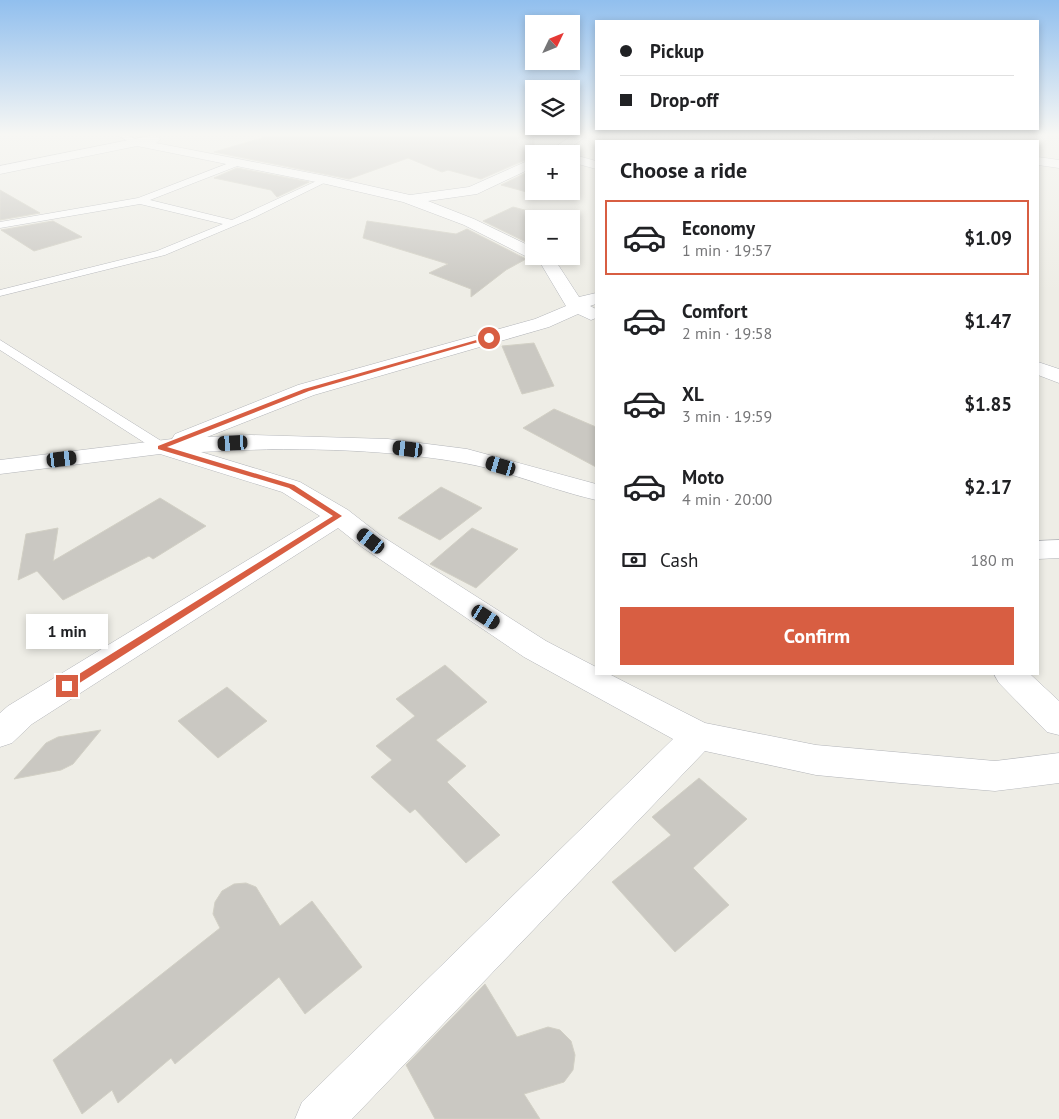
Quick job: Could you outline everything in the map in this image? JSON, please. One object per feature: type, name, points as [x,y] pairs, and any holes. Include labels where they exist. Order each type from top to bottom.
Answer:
[{"type":"street","points":[[357,187],[408,199],[469,222],[525,251]]},
{"type":"street","points":[[408,199],[472,191],[480,187]]},
{"type":"street","points":[[469,222],[472,191]]},
{"type":"street","points":[[550,265],[575,305],[595,316]]},
{"type":"street","points":[[575,305],[595,298]]},
{"type":"street","points":[[161,447],[306,390],[542,323],[576,308],[575,305]]},
{"type":"street","points":[[1039,368],[1059,377]]},
{"type":"street","points":[[0,467],[161,447],[265,442],[388,446],[466,456],[595,492]]},
{"type":"street","points":[[161,447],[291,486],[535,649],[698,736],[816,760],[900,768],[995,776],[1059,768]]},
{"type":"street","points":[[0,733],[20,716],[338,516]]},
{"type":"street","points":[[1039,550],[1059,549]]},
{"type":"street","points":[[1011,675],[1059,722]]},
{"type":"street","points":[[319,1119],[698,736]]},
{"type":"lane","points":[[0,226],[55,214],[140,201],[176,187]]},
{"type":"lane","points":[[0,294],[161,253],[310,187]]},
{"type":"lane","points":[[140,201],[232,223]]},
{"type":"lane","points":[[0,344],[161,447]]},
{"type":"building","points":[[258,187],[298,187],[277,197],[271,190]]},
{"type":"building","points":[[509,187],[525,187],[525,192]]},
{"type":"building","points":[[0,190],[40,213],[0,220]]},
{"type":"building","points":[[513,207],[525,210],[525,242],[483,221]]},
{"type":"building","points":[[53,221],[82,237],[34,251],[1,230]]},
{"type":"building","points":[[367,221],[456,234],[467,229],[525,260],[506,270],[471,297],[471,289],[429,273],[448,264],[363,238]]},
{"type":"building","points":[[534,343],[554,386],[522,394],[502,346]]},
{"type":"building","points":[[554,409],[595,427],[595,466],[523,428]]},
{"type":"building","points":[[441,487],[482,508],[440,540],[398,518]]},
{"type":"building","points":[[160,498],[206,526],[153,559],[149,556],[63,600],[37,571],[18,580],[26,534],[58,528],[53,561]]},
{"type":"building","points":[[472,528],[518,549],[476,588],[430,564]]},
{"type":"building","points":[[445,665],[487,702],[436,740],[466,766],[447,782],[500,835],[466,863],[415,809],[410,813],[371,777],[392,760],[376,746],[415,716],[396,699]]},
{"type":"building","points":[[227,687],[267,721],[218,758],[178,721]]},
{"type":"building","points":[[101,730],[73,764],[61,770],[14,779],[46,743],[58,737]]},
{"type":"building","points":[[699,778],[747,819],[693,868],[729,905],[675,952],[612,882],[671,835],[652,817]]},
{"type":"building","points":[[246,883],[256,887],[280,926],[312,901],[362,967],[305,1014],[279,977],[175,1064],[171,1058],[118,1103],[112,1090],[82,1114],[53,1060],[220,928],[213,914],[215,902],[222,891],[234,884]]},
{"type":"building","points":[[485,984],[517,1037],[548,1027],[560,1030],[571,1041],[575,1055],[573,1070],[564,1082],[524,1094],[540,1119],[435,1119],[406,1065]]},
{"type":"route","points":[[67,686],[338,516],[291,486],[161,447],[306,390],[489,338]]}]
